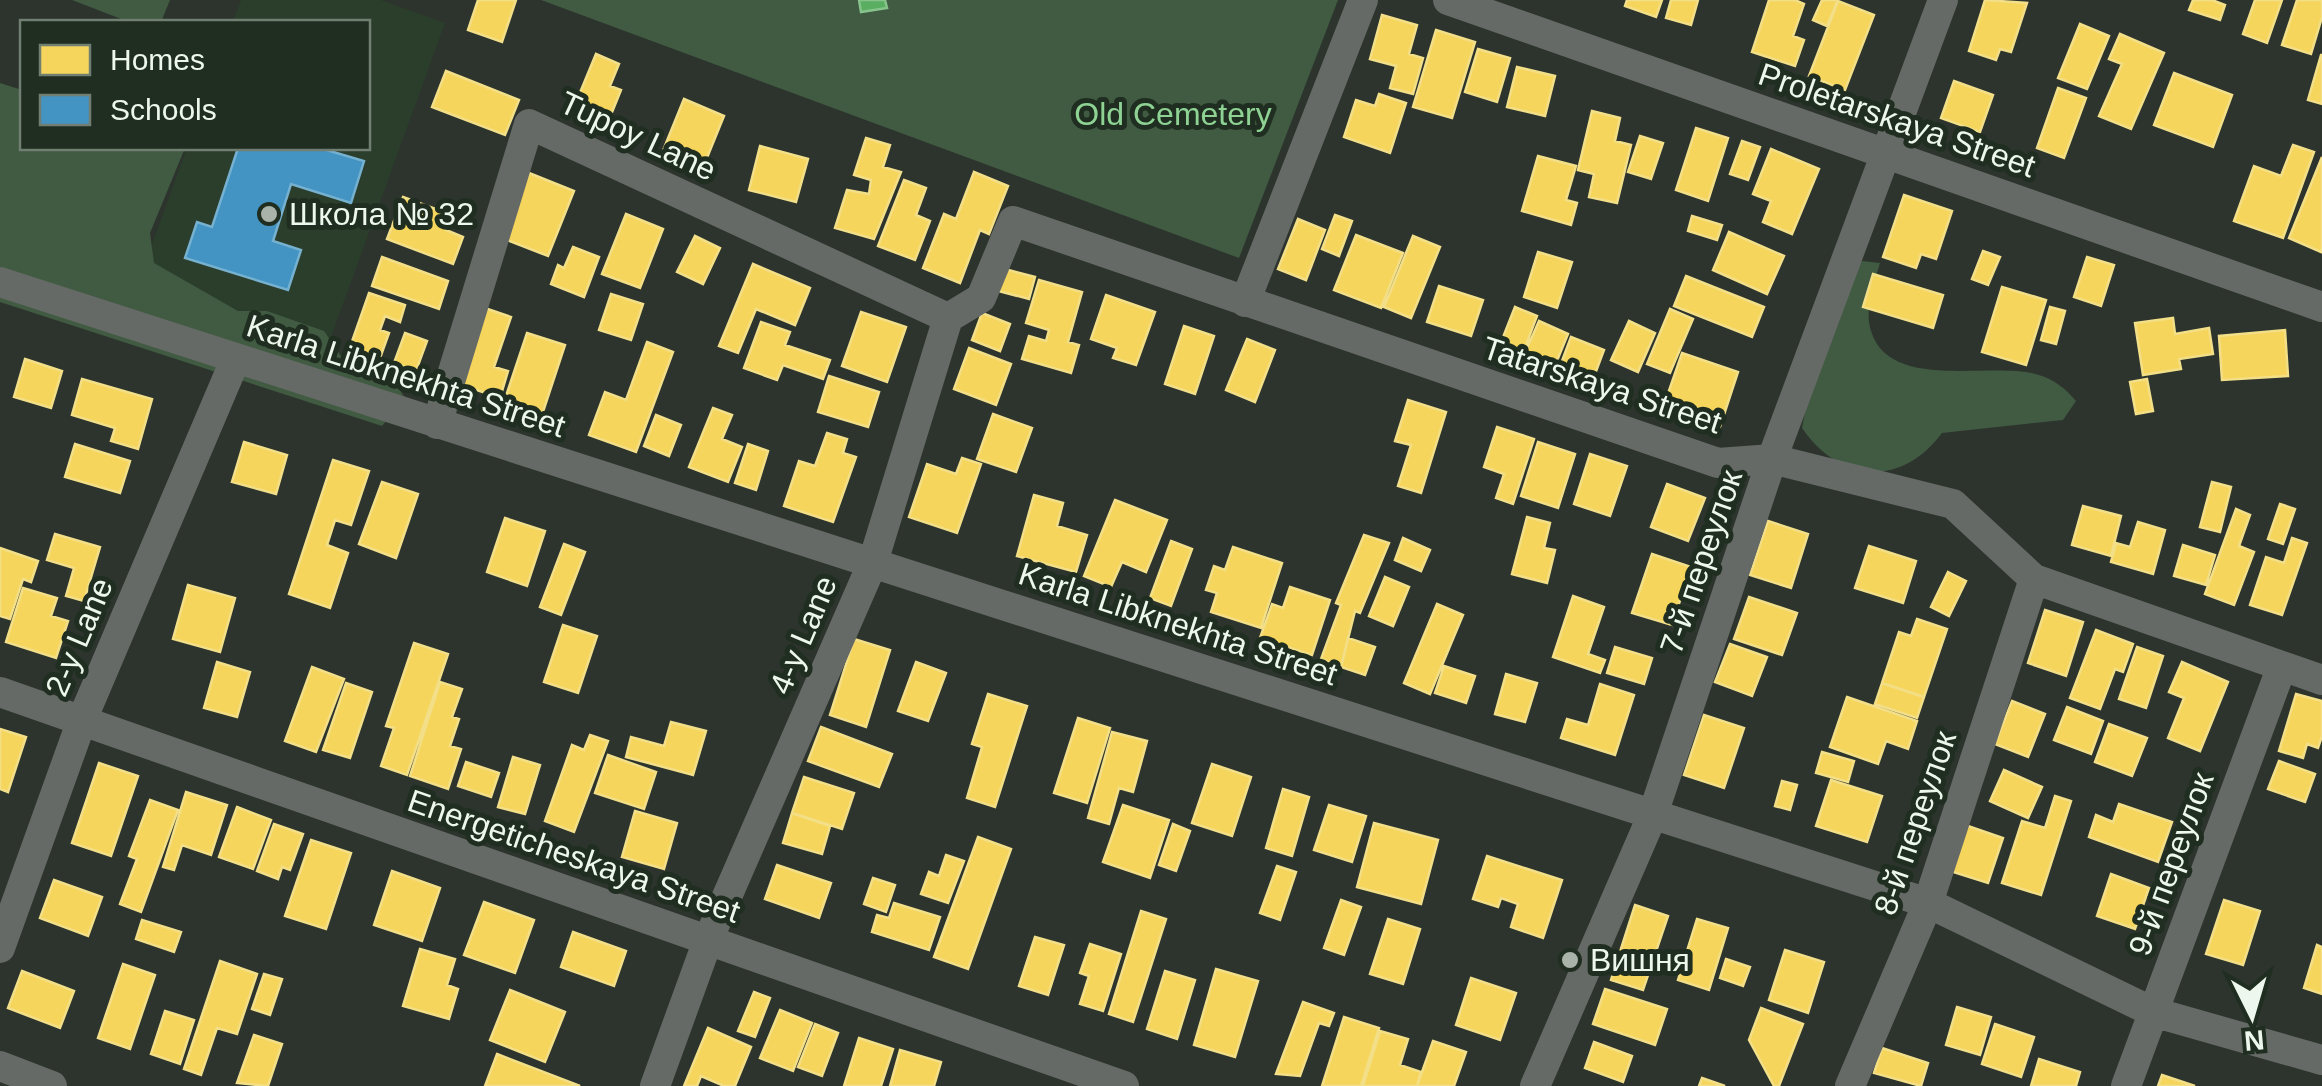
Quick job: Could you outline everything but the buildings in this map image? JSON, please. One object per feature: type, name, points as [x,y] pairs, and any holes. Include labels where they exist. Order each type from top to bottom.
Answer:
[{"type":"street","points":[[1245,302],[1363,0]]},
{"type":"street","name":"Proletarskaya Street","points":[[1448,0],[2322,306]]},
{"type":"street","name":"7-й переулок","points":[[1535,1086],[1652,814],[1772,460],[1944,0]]},
{"type":"street","name":"Tupoy Lane","points":[[437,424],[529,124],[948,318]]},
{"type":"street","name":"Tatarskaya Street","points":[[948,318],[981,298],[1013,221],[1718,463],[1772,460],[1953,504],[2034,579],[2322,680]]},
{"type":"street","name":"Karla Libknekhta Street","points":[[0,282],[1928,902],[2154,1012],[2322,1060]]},
{"type":"street","name":"4-y Lane","points":[[655,1086],[708,940],[872,562],[948,318]]},
{"type":"street","name":"2-y Lane","points":[[0,948],[82,720],[236,358]]},
{"type":"street","name":"8-й переулок","points":[[1850,1086],[1928,902],[2034,579]]},
{"type":"street","name":"9-й переулок","points":[[2126,1086],[2282,666]]},
{"type":"street","name":"Energeticheskaya Street","points":[[0,692],[1124,1086]]},
{"type":"street","points":[[0,1066],[52,1086]]},
{"type":"shaded area","name":"Школа № 32","points":[[241,0],[381,0],[445,23],[327,348],[139,280],[186,150],[370,150],[370,20],[234,20]]},
{"type":"green space","points":[[72,0],[170,0],[162,20],[124,20]]},
{"type":"green space","name":"Old Cemetery","points":[[541,0],[1338,0],[1239,258]]},
{"type":"green space","points":[[0,83],[20,89],[20,150],[184,150],[150,233],[154,263],[238,311],[267,311],[324,331],[341,356],[394,381],[405,398],[382,426],[0,302]]},
{"type":"green space","points":[[1862,261],[1880,263],[1869,314],[1871,331],[1882,350],[1899,362],[1920,368],[2019,371],[2045,377],[2076,401],[2063,420],[1942,433],[1926,451],[1890,470],[1871,472],[1834,460],[1802,428],[1807,402],[1854,272]]},
{"type":"place","name":"Школа № 32","points":[[269,214]]},
{"type":"place","name":"Вишня","points":[[1570,960]]}]
